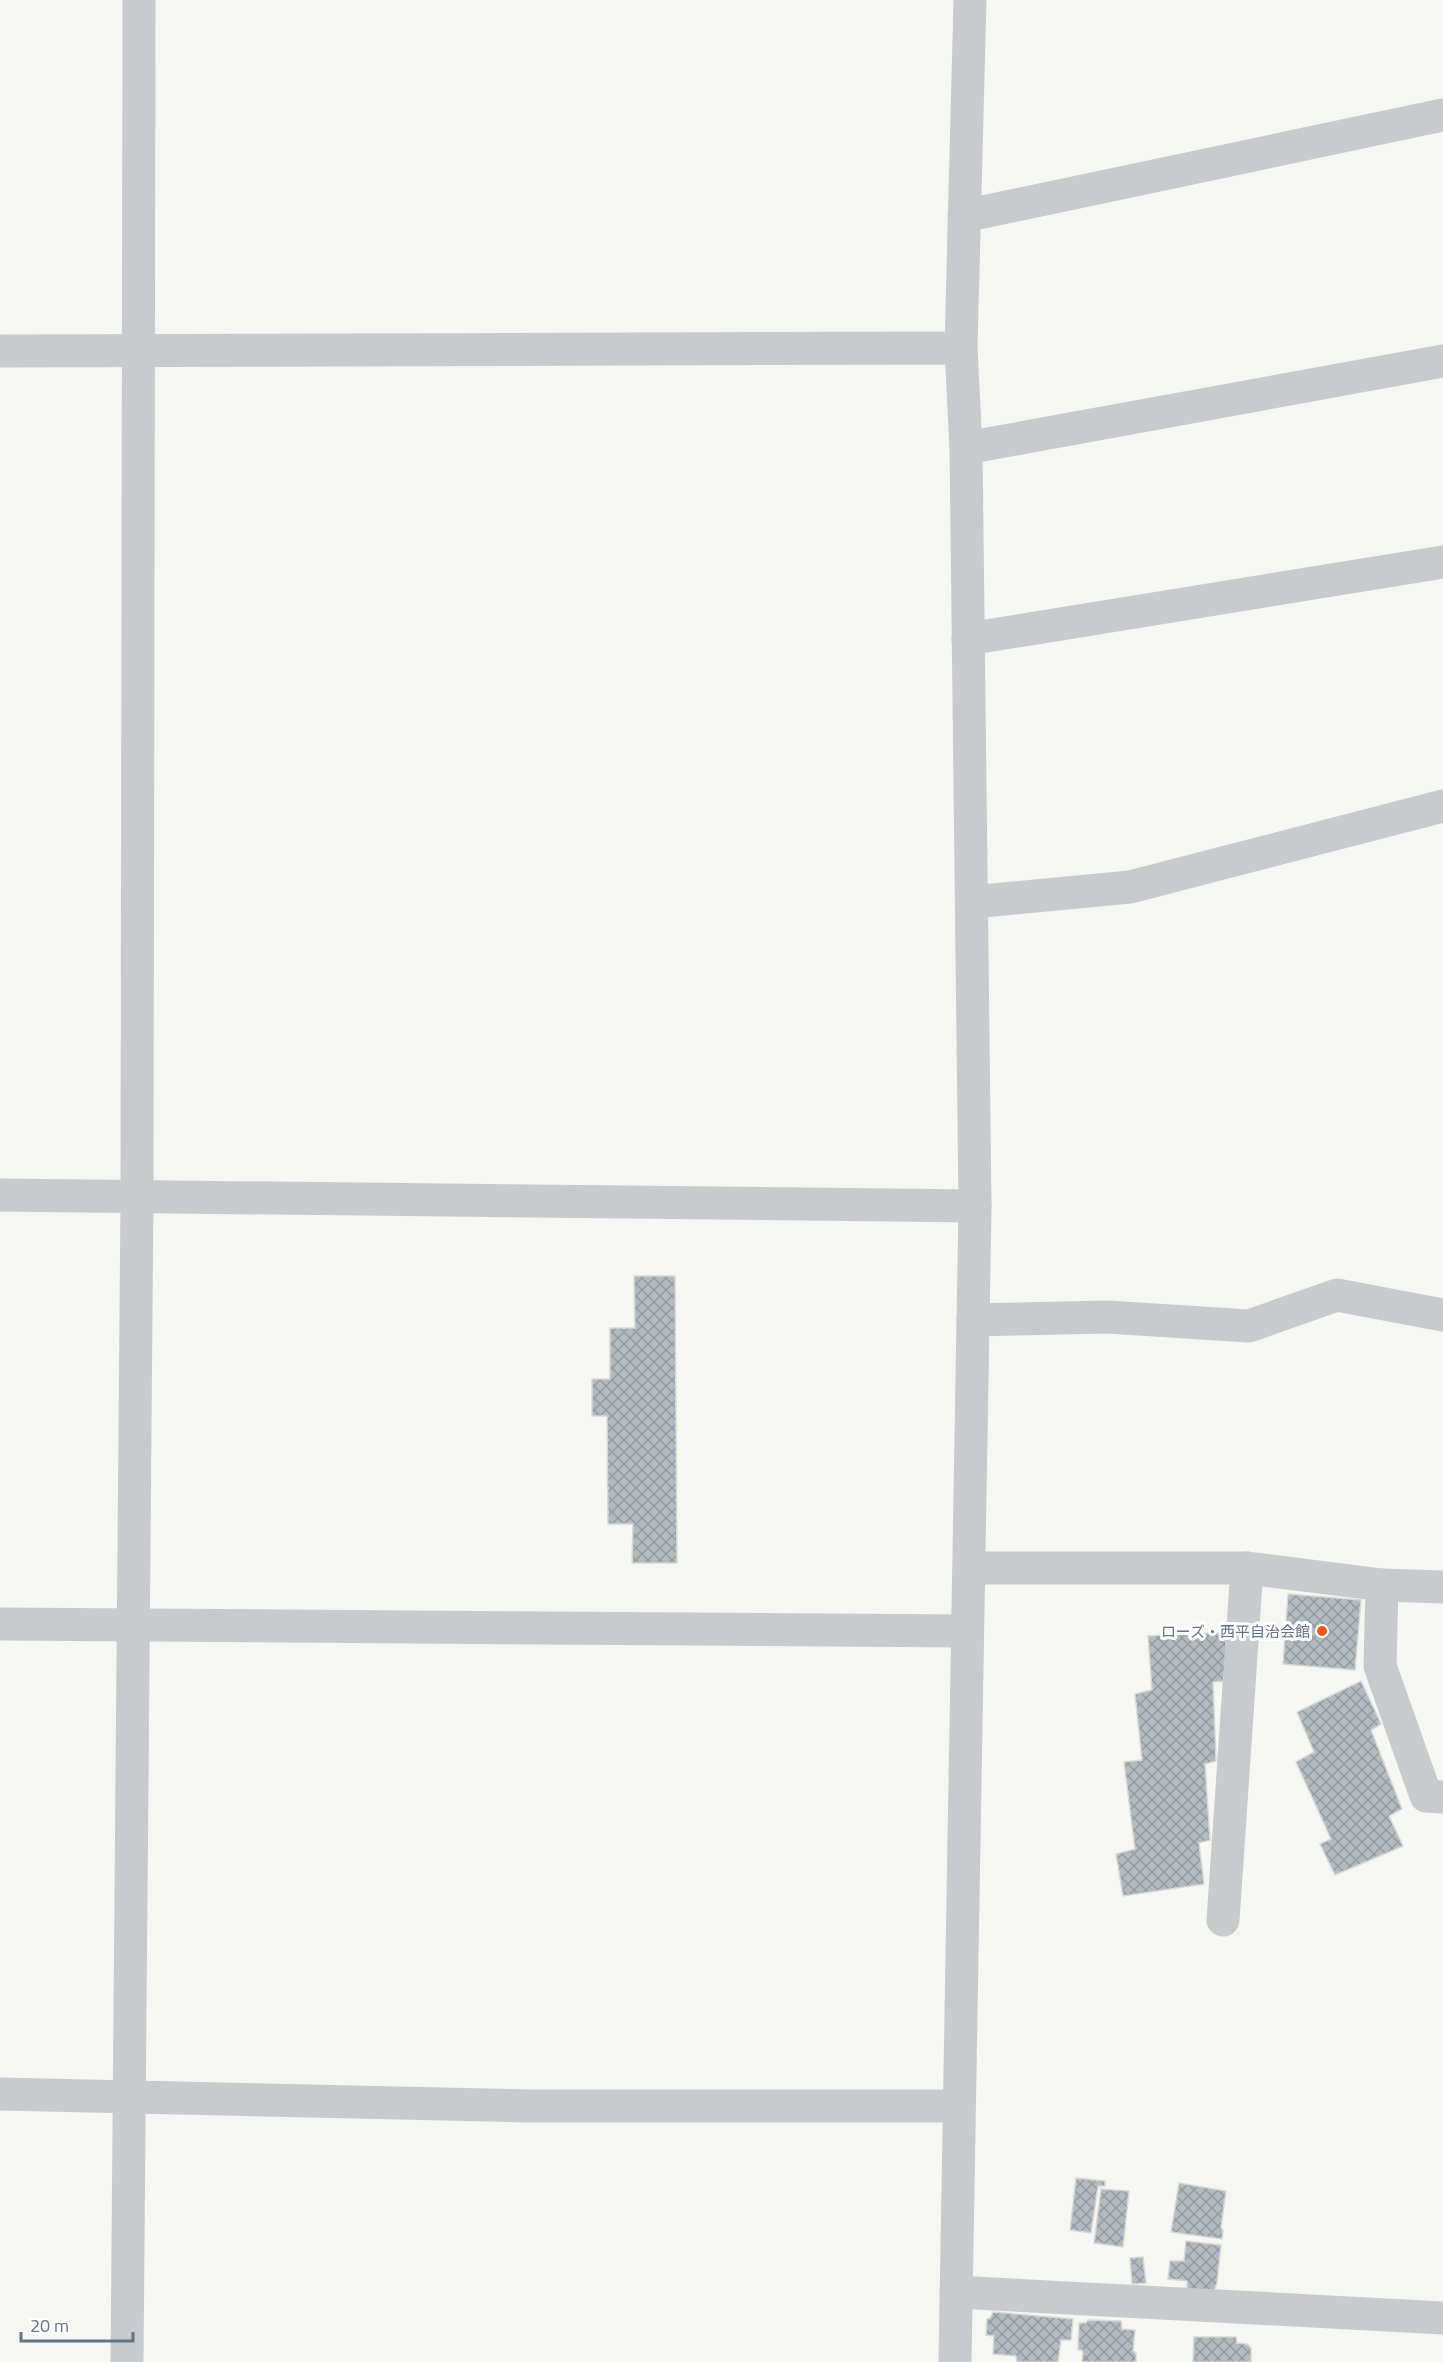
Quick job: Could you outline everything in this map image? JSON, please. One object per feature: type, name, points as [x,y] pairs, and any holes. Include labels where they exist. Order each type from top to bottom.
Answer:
[{"type":"street","points":[[127,2362],[137,1197],[139,0]]},
{"type":"street","points":[[955,2362],[975,1206],[966,447],[961,348],[970,0]]},
{"type":"street","points":[[964,216],[1443,115]]},
{"type":"street","points":[[0,351],[961,348]]},
{"type":"street","points":[[966,447],[1443,361]]},
{"type":"street","points":[[969,639],[1443,562]]},
{"type":"street","points":[[972,902],[1130,887],[1443,806]]},
{"type":"street","points":[[0,1195],[975,1206]]},
{"type":"street","points":[[973,1320],[1107,1317],[1249,1326],[1337,1294],[1443,1314]]},
{"type":"street","points":[[969,1568],[1247,1568],[1382,1585],[1443,1587]]},
{"type":"street","points":[[1223,1920],[1247,1568]]},
{"type":"street","points":[[1382,1585],[1380,1666],[1426,1796],[1443,1797]]},
{"type":"street","points":[[0,1624],[967,1631]]},
{"type":"street","points":[[0,2094],[528,2106],[959,2106]]},
{"type":"street","points":[[956,2292],[1443,2318]]},
{"type":"building","points":[[634,1276],[675,1276],[677,1563],[632,1563],[633,1524],[608,1524],[607,1416],[592,1416],[592,1379],[610,1379],[610,1328],[635,1328]]},
{"type":"building","points":[[1288,1594],[1361,1600],[1355,1670],[1283,1664]]},
{"type":"building","points":[[1226,1632],[1226,1681],[1213,1682],[1216,1761],[1205,1764],[1210,1840],[1199,1843],[1204,1884],[1123,1896],[1116,1854],[1135,1849],[1124,1762],[1142,1760],[1135,1694],[1152,1690],[1148,1636]]},
{"type":"building","points":[[1361,1681],[1381,1724],[1371,1730],[1402,1809],[1389,1816],[1403,1846],[1335,1875],[1320,1844],[1331,1839],[1296,1762],[1314,1752],[1297,1712]]},
{"type":"building","points":[[1076,2178],[1105,2181],[1105,2186],[1098,2186],[1091,2233],[1070,2230]]},
{"type":"building","points":[[1179,2183],[1226,2191],[1221,2228],[1222,2239],[1171,2232]]},
{"type":"building","points":[[1101,2189],[1129,2191],[1123,2247],[1094,2243]]},
{"type":"building","points":[[1186,2241],[1221,2245],[1217,2283],[1213,2293],[1187,2290],[1187,2281],[1168,2279],[1170,2261],[1184,2261]]},
{"type":"building","points":[[1143,2257],[1146,2283],[1132,2284],[1130,2258]]},
{"type":"building","points":[[993,2312],[1073,2319],[1071,2340],[1061,2340],[1058,2362],[1017,2362],[1016,2356],[993,2354],[994,2336],[986,2335],[987,2319]]},
{"type":"building","points":[[1088,2320],[1121,2321],[1122,2329],[1135,2330],[1133,2351],[1136,2353],[1136,2362],[1082,2362],[1082,2350],[1078,2350],[1079,2323],[1086,2323]]},
{"type":"building","points":[[1194,2337],[1236,2337],[1237,2343],[1247,2344],[1251,2348],[1251,2362],[1193,2362]]},
{"type":"place","name":"ローズ・西平自治会館","points":[[1322,1631]]}]
